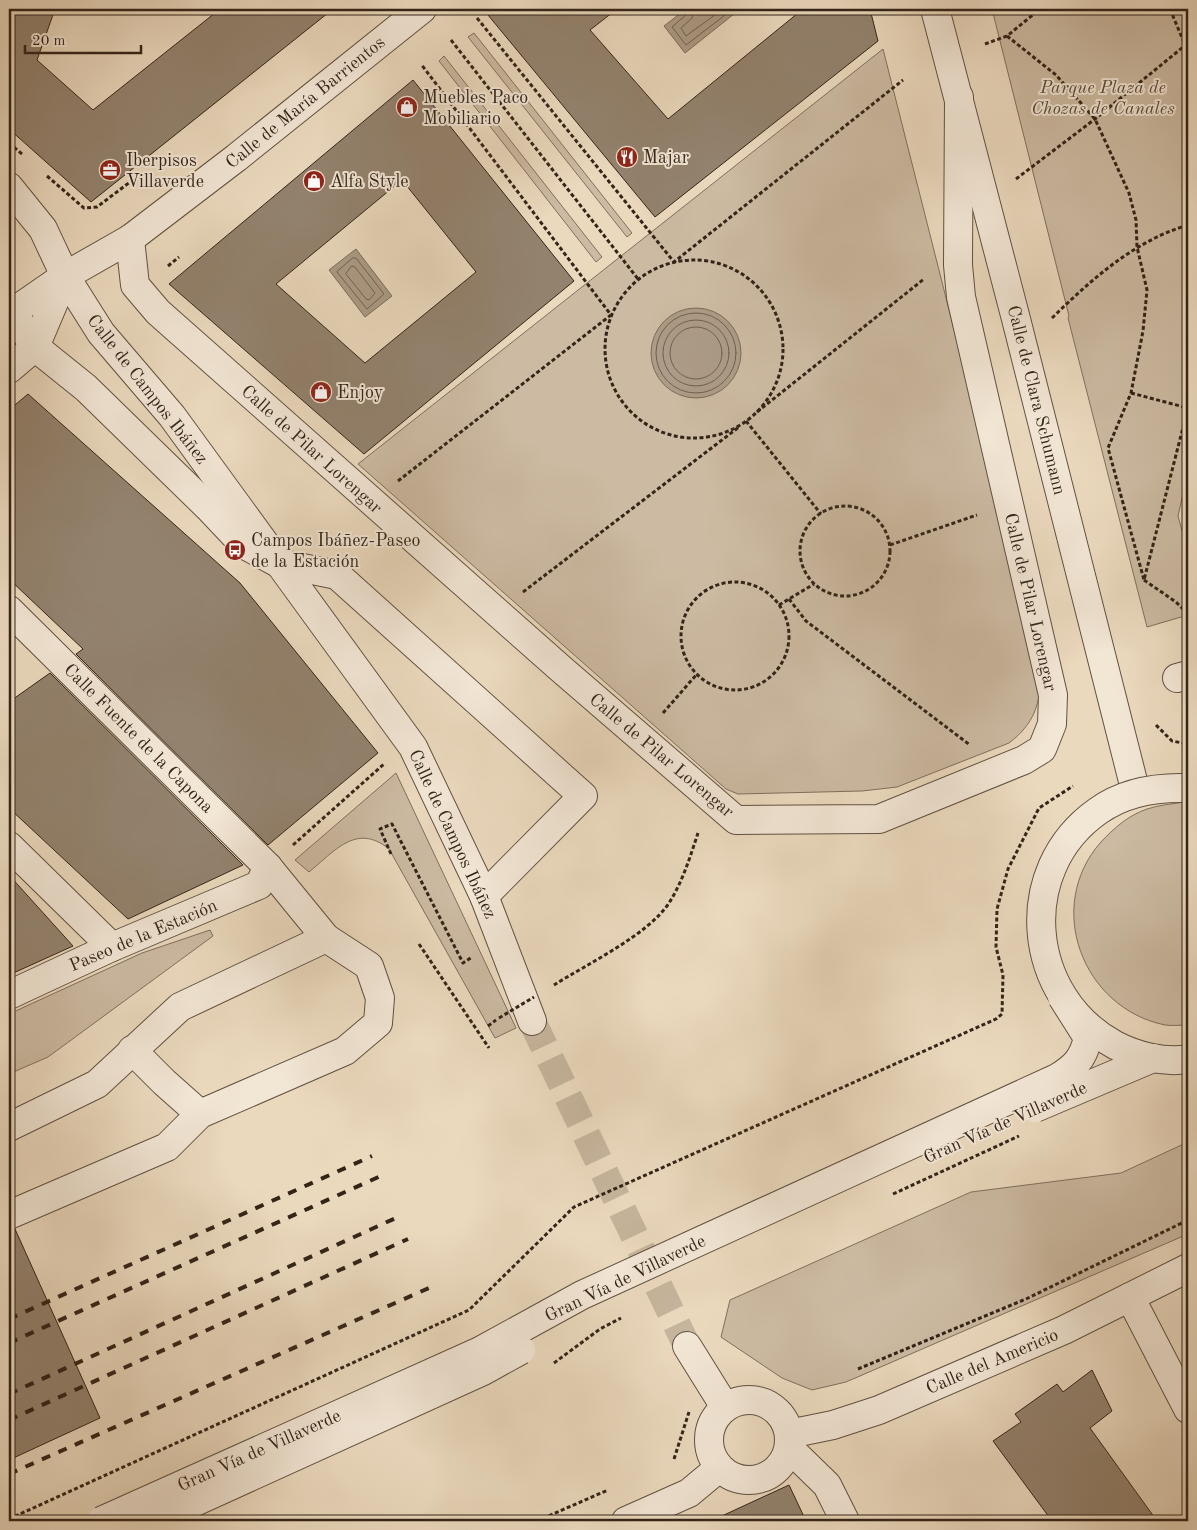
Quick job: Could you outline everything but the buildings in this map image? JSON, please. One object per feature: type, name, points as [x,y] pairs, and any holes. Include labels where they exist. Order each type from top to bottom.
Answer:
[{"type":"street","name":"Calle de María Barrientos","points":[[11,309],[130,239],[236,158],[422,9]]},
{"type":"street","name":"Calle de Clara Schumann","points":[[935,9],[1136,793]]},
{"type":"street","name":"Calle de Pilar Lorengar","points":[[130,239],[135,285],[158,312],[736,820],[879,819],[1024,760],[1042,749],[1052,724],[1053,695],[961,298],[958,264],[959,97]]},
{"type":"street","points":[[9,187],[43,229],[66,276],[35,347],[9,369]]},
{"type":"street","name":"Calle de Campos Ibáñez","points":[[66,276],[101,333],[172,416],[413,747],[484,896],[532,1020]]},
{"type":"street","points":[[11,309],[35,347]]},
{"type":"street","name":"Calle de Campos Ibáñez","points":[[35,347],[86,388],[208,507],[243,544],[278,563]]},
{"type":"street","points":[[278,563],[337,575],[583,796],[484,896]]},
{"type":"street","name":"Calle Fuente de la Capona","points":[[9,610],[268,867],[326,938],[369,966],[380,998],[378,1023],[345,1051],[200,1114]]},
{"type":"street","points":[[1188,788],[1166,787],[1136,793],[1098,811],[1068,840],[1048,876],[1040,917],[1044,960],[1062,998],[1080,1019],[1101,1037],[1126,1050],[1153,1058],[1188,1059]]},
{"type":"street","points":[[9,846],[112,947]]},
{"type":"street","name":"Paseo de la Estación","points":[[9,995],[112,947],[259,886],[268,867]]},
{"type":"street","points":[[9,1126],[97,1084],[180,1006],[326,938]]},
{"type":"street","name":"Gran Vía de Villaverde","points":[[101,1521],[480,1351],[582,1295],[1057,1078],[1074,1068],[1084,1055],[1088,1038],[1062,998]]},
{"type":"street","points":[[9,1214],[167,1147],[200,1114],[132,1050]]},
{"type":"street","name":"Gran Vía de Villaverde","points":[[153,1521],[483,1371],[596,1309],[997,1125],[1153,1058]]},
{"type":"street","name":"Calle del Americio","points":[[789,1441],[879,1410],[1064,1330],[1188,1268]]},
{"type":"street","points":[[1130,1297],[1188,1410]]},
{"type":"street","points":[[688,1346],[724,1407]]},
{"type":"street","points":[[789,1441],[779,1468],[760,1480],[738,1480],[719,1468],[709,1448],[711,1425],[724,1407],[751,1399],[776,1410],[789,1441],[827,1485],[845,1521]]},
{"type":"street","points":[[626,1521],[689,1492],[719,1468]]},
{"type":"path","points":[[985,44],[1008,36],[1040,9]]},
{"type":"path","points":[[1016,179],[1095,120],[1187,45],[1170,9]]},
{"type":"path","points":[[477,18],[674,262],[903,80]]},
{"type":"path","points":[[1008,36],[1056,75],[1095,120],[1130,193],[1136,220],[1137,247],[1147,290],[1143,331],[1131,393],[1108,448],[1144,580],[1176,602],[1188,614]]},
{"type":"path","points":[[451,40],[638,279]]},
{"type":"path","points":[[421,64],[611,315]]},
{"type":"path","points":[[9,143],[24,156]]},
{"type":"path","points":[[47,176],[84,208],[97,207],[130,182]]},
{"type":"path","points":[[1050,319],[1101,272],[1137,247],[1188,225]]},
{"type":"path","points":[[163,270],[179,257]]},
{"type":"path","points":[[691,260],[719,263],[744,275],[765,295],[778,320],[783,348],[778,376],[766,401],[746,421],[720,434],[692,438],[664,433],[639,419],[619,398],[608,372],[604,343],[611,315],[622,295],[638,279],[663,265],[681,261],[691,260]]},
{"type":"path","points":[[518,596],[746,421],[928,276]]},
{"type":"path","points":[[392,486],[611,315]]},
{"type":"path","points":[[1131,393],[1188,408],[1144,580]]},
{"type":"path","points":[[746,421],[821,514]]},
{"type":"path","points":[[849,506],[864,510],[876,519],[885,530],[890,545],[890,559],[886,572],[877,583],[865,592],[852,596],[838,596],[825,592],[814,584],[805,573],[800,547],[810,522],[834,508],[849,506]]},
{"type":"path","points":[[890,545],[979,514]]},
{"type":"path","points":[[733,582],[751,584],[766,592],[779,605],[787,621],[790,638],[786,656],[777,671],[763,683],[747,689],[729,690],[712,685],[697,674],[687,660],[682,643],[683,625],[689,608],[701,595],[716,586],[733,582]]},
{"type":"path","points":[[779,605],[814,584]]},
{"type":"path","points":[[789,598],[806,621],[977,750]]},
{"type":"path","points":[[658,719],[697,674]]},
{"type":"path","points":[[1154,723],[1172,741],[1188,744]]},
{"type":"path","points":[[292,846],[387,762]]},
{"type":"path","points":[[9,1519],[469,1310],[574,1207],[996,1019],[1002,1014],[1004,996],[1003,975],[996,947],[997,909],[1008,869],[1039,808],[1074,784]]},
{"type":"path","points":[[550,987],[641,931],[668,905],[686,870],[709,798]]},
{"type":"path","points":[[392,854],[380,829],[392,824],[463,963],[476,954]]},
{"type":"path","points":[[419,944],[489,1048]]},
{"type":"path","points":[[499,1018],[542,992]]},
{"type":"path","points":[[885,1197],[1028,1132]]},
{"type":"path","points":[[858,1369],[1026,1299],[1188,1220]]},
{"type":"path","points":[[547,1368],[600,1329],[622,1317]]},
{"type":"green space","name":"Parque Plaza de Chozas de Canales","points":[[992,9],[1188,9],[1188,471],[1178,516],[1188,552],[1188,615],[1147,627],[1068,318]]},
{"type":"green space","points":[[474,33],[632,233],[627,237],[468,37]]},
{"type":"green space","points":[[883,49],[1033,640],[1040,677],[1039,695],[1034,712],[1025,728],[1009,743],[897,787],[862,791],[738,794],[726,789],[358,464]]},
{"type":"green space","points":[[444,56],[602,257],[596,262],[439,61]]},
{"type":"green space","points":[[396,773],[516,1028],[495,1038],[389,849],[377,841],[366,838],[356,839],[337,849],[309,872],[295,860]]},
{"type":"green space","points":[[1184,802],[1188,803],[1188,1025],[1165,1025],[1136,1015],[1112,998],[1093,977],[1080,951],[1074,924],[1075,895],[1084,868],[1101,842],[1117,827],[1128,818],[1147,809]]},
{"type":"green space","points":[[210,930],[213,936],[48,1057],[9,1074],[9,1014],[142,953]]},
{"type":"green space","points":[[1188,1142],[1188,1234],[846,1382],[812,1390],[782,1378],[721,1337],[730,1300],[971,1192],[1121,1173]]},
{"type":"water","points":[[686,9],[739,10],[685,53],[664,26]]},
{"type":"water","points":[[356,249],[392,296],[365,317],[329,270]]},
{"type":"water","points":[[696,308],[713,312],[728,321],[737,336],[741,353],[737,370],[728,385],[713,394],[696,398],[679,394],[664,385],[655,370],[651,353],[655,336],[664,321],[679,312]]},
{"type":"tunnel","points":[[532,1021],[687,1346]]},
{"type":"railway","points":[[9,1319],[372,1156]]},
{"type":"railway","points":[[9,1343],[383,1175]]},
{"type":"railway","points":[[9,1394],[398,1217]]},
{"type":"railway","points":[[9,1420],[408,1239]]},
{"type":"railway","points":[[9,1474],[429,1288]]},
{"type":"place","name":"Muebles Paco Mobiliario","points":[[407,107]]},
{"type":"place","name":"Majar","points":[[627,157]]},
{"type":"place","name":"Iberpisos Villaverde","points":[[110,170]]},
{"type":"place","name":"Alfa Style","points":[[314,181]]},
{"type":"place","name":"Enjoy","points":[[321,392]]},
{"type":"place","name":"Campos Ibáñez-Paseo de la Estación","points":[[235,550]]}]
